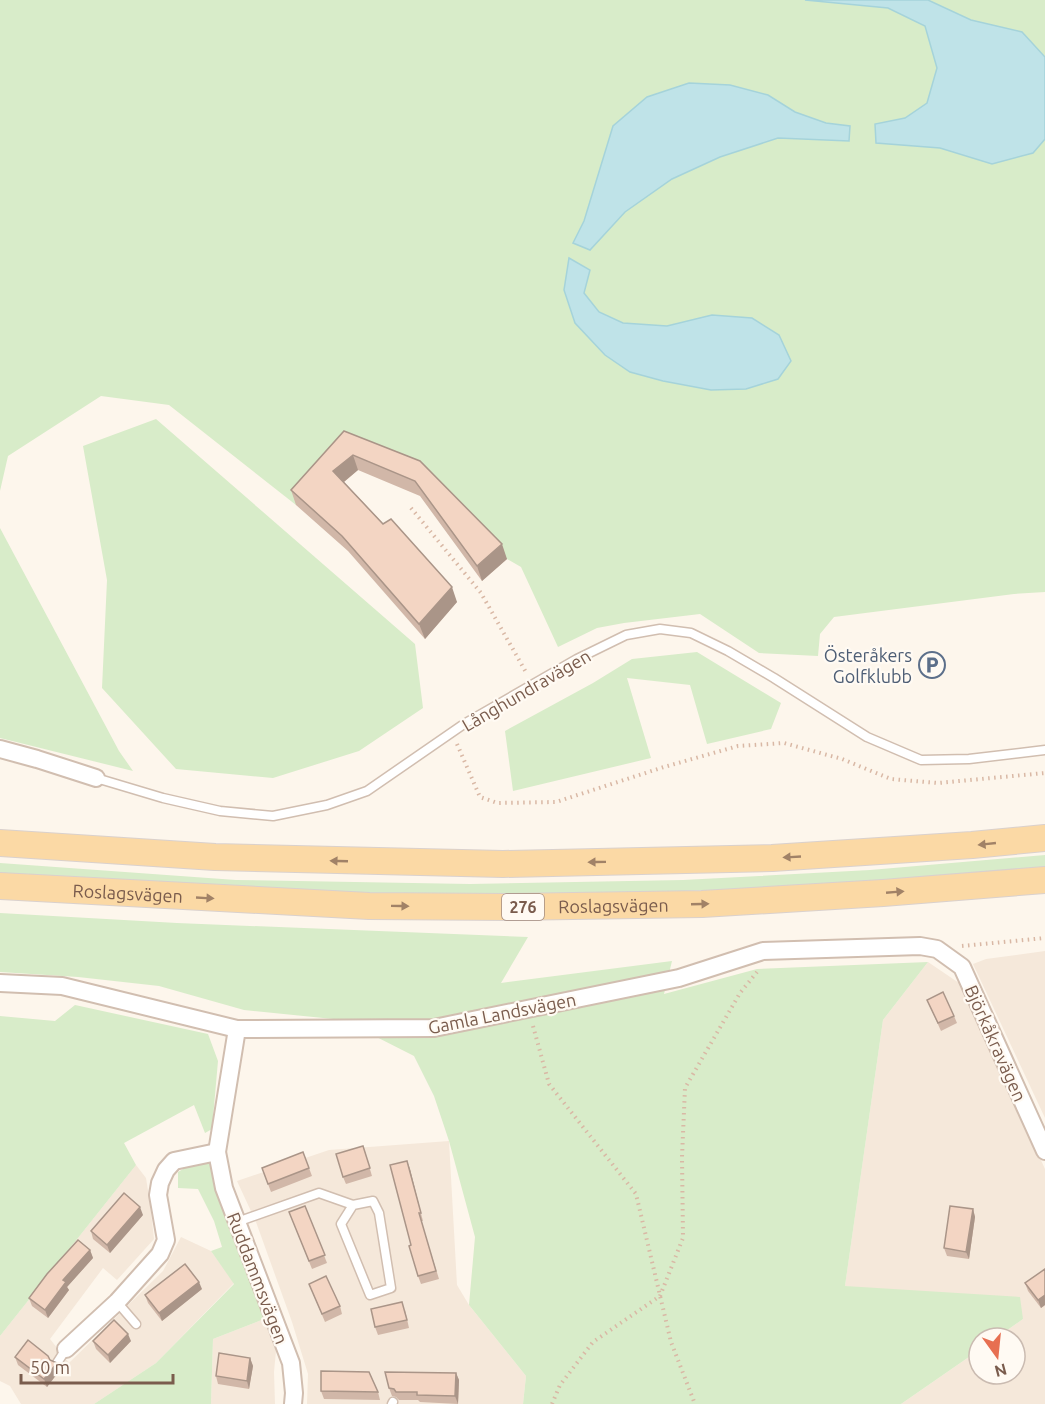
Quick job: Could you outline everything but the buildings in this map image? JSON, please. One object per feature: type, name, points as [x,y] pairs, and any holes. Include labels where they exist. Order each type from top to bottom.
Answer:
[{"type":"main road","points":[[0,843],[215,857],[503,864],[772,858],[1045,838]]},
{"type":"main road","name":"Roslagsvägen","points":[[0,886],[369,906],[508,907],[702,904],[1045,880]]},
{"type":"street","name":"Långhundravägen","points":[[0,749],[96,778]]},
{"type":"street","name":"Gamla Landsvägen","points":[[0,983],[62,986],[237,1029],[434,1028],[680,978],[763,951],[920,946],[937,949],[955,962]]},
{"type":"street","name":"Björkåkravägen","points":[[955,962],[1045,1151]]},
{"type":"street","name":"Ruddammsvägen","points":[[237,1029],[217,1152],[224,1188],[291,1363],[293,1404]]},
{"type":"street","points":[[62,1356],[117,1302],[160,1254],[166,1240],[158,1195],[166,1170],[174,1161],[217,1152]]},
{"type":"lane","name":"Långhundravägen","points":[[96,778],[163,798],[220,811],[273,816],[327,805],[367,791],[452,732],[577,659],[626,635],[660,629],[691,633],[728,651],[867,736],[921,760],[969,759],[1045,750]]},
{"type":"lane","points":[[237,1222],[319,1193],[353,1205],[373,1201],[379,1213],[391,1288],[370,1295],[341,1224],[353,1205]]},
{"type":"lane","points":[[117,1302],[136,1324]]},
{"type":"path","points":[[411,508],[481,593],[533,684]]},
{"type":"path","points":[[452,732],[480,796],[497,803],[556,802],[738,746],[784,743],[842,759],[891,779],[938,783],[1045,773]]},
{"type":"path","points":[[955,962],[962,946],[1045,938]]},
{"type":"path","points":[[552,1404],[560,1385],[593,1342],[660,1296],[683,1238],[682,1157],[685,1088],[740,993],[766,961],[763,951]]},
{"type":"path","points":[[528,1009],[549,1084],[636,1194],[671,1342],[695,1404]]},
{"type":"shaded area","points":[[1045,951],[1045,1118],[973,964],[986,959]]},
{"type":"shaded area","points":[[928,962],[959,983],[1045,1169],[1045,1404],[901,1404],[967,1358],[967,1386],[1027,1386],[1027,1326],[1013,1326],[1023,1319],[845,1286],[883,1020]]},
{"type":"shaded area","points":[[449,1141],[457,1285],[469,1305],[526,1376],[523,1404],[307,1404],[308,1374],[292,1322],[256,1222],[237,1181],[329,1150]]},
{"type":"shaded area","points":[[136,1165],[146,1178],[154,1239],[117,1280],[103,1268],[50,1339],[69,1363],[163,1271],[181,1237],[211,1251],[234,1283],[156,1363],[94,1404],[21,1404],[10,1386],[0,1381],[0,1336]]},
{"type":"shaded area","points":[[264,1319],[276,1351],[275,1404],[211,1404],[213,1339]]},
{"type":"green space","name":"Österåkers Golfklubb","points":[[0,0],[1045,0],[1045,592],[834,617],[820,634],[818,656],[759,653],[700,614],[597,628],[558,647],[521,567],[507,559],[425,476],[350,446],[296,505],[169,405],[101,396],[8,456],[0,491]]},
{"type":"green space","points":[[156,419],[415,644],[423,708],[359,751],[273,778],[176,769],[102,688],[107,580],[83,446]]},
{"type":"green space","points":[[0,528],[119,751],[133,771],[0,738]]},
{"type":"green space","points":[[697,652],[781,703],[771,729],[707,744],[690,685],[627,678],[651,758],[513,791],[505,731],[632,659]]},
{"type":"green space","points":[[1045,855],[1045,868],[761,889],[526,895],[375,894],[0,874],[0,863],[236,880],[470,884],[683,880],[870,870]]},
{"type":"green space","points":[[0,913],[177,923],[528,937],[501,983],[672,961],[664,994],[757,969],[928,962],[883,1020],[845,1286],[1020,1297],[1023,1319],[1013,1326],[967,1326],[967,1358],[901,1404],[523,1404],[526,1376],[469,1305],[475,1237],[449,1141],[434,1096],[414,1056],[343,1020],[244,1010],[159,986],[78,977],[0,972]]},
{"type":"green space","points":[[75,1005],[208,1034],[218,1061],[212,1129],[205,1133],[194,1105],[124,1143],[136,1165],[0,1336],[0,1016],[55,1021]]},
{"type":"green space","points":[[211,1159],[264,1319],[213,1339],[211,1404],[94,1404],[156,1363],[234,1284],[211,1251],[222,1247],[214,1221],[198,1189],[178,1188],[178,1172],[195,1162]]},
{"type":"water","points":[[805,0],[928,0],[971,20],[1022,32],[1045,57],[1045,139],[1033,153],[992,164],[940,148],[876,143],[875,124],[905,118],[927,103],[937,68],[925,26],[888,8]]},
{"type":"water","points":[[689,83],[730,85],[768,95],[795,112],[826,123],[850,126],[849,141],[778,138],[720,157],[672,179],[625,212],[590,250],[573,243],[584,221],[613,126],[647,97]]},
{"type":"water","points":[[569,258],[590,270],[584,293],[599,312],[623,323],[667,326],[712,315],[752,318],[779,335],[791,361],[778,379],[746,389],[711,390],[630,372],[605,355],[575,323],[564,290]]},
{"type":"place","name":"Österåkers Golfklubb","points":[[932,665]]}]
